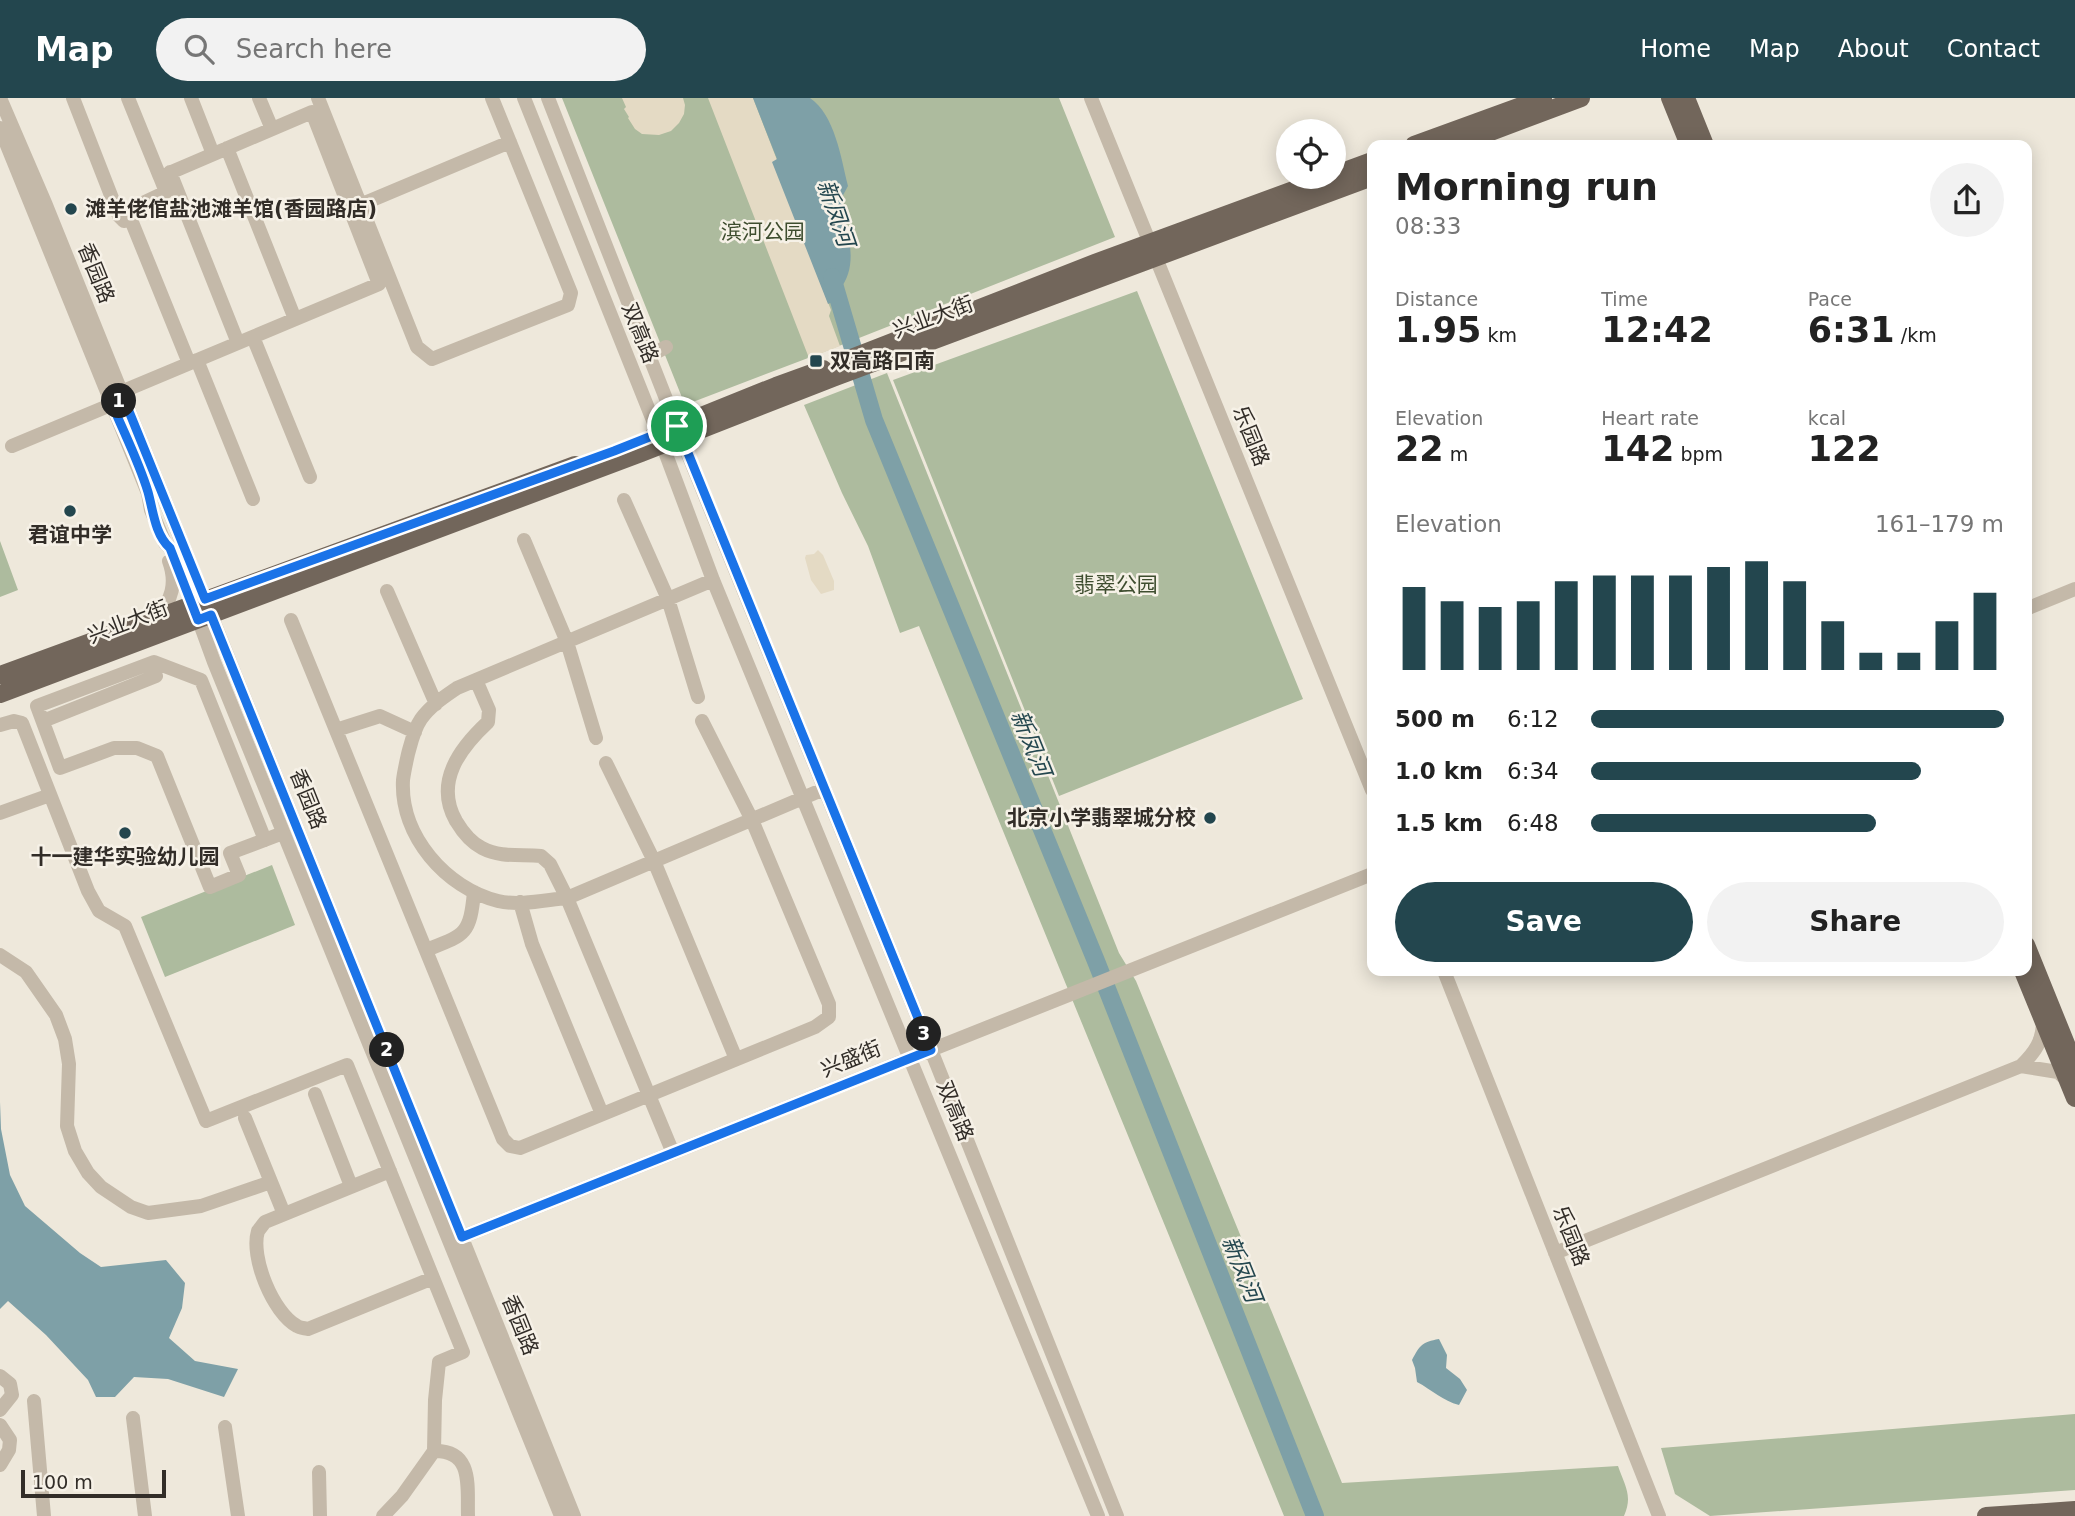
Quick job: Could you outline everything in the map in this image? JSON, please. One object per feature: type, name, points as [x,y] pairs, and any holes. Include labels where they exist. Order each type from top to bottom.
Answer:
[{"type":"main road","points":[[1428,140],[1543,98]]},
{"type":"main road","points":[[1469,140],[1581,98]]},
{"type":"main road","points":[[1670,98],[1687,140]]},
{"type":"main road","points":[[1686,98],[1703,140]]},
{"type":"main road","name":"兴业大街","points":[[1346,171],[1367,163]]},
{"type":"main road","name":"兴业大街","points":[[0,694],[202,609],[660,439],[776,386],[832,372],[1153,251],[1367,179]]},
{"type":"main road","name":"兴业大街","points":[[1153,251],[1300,189]]},
{"type":"main road","name":"兴业大街","points":[[0,675],[157,617],[202,609]]},
{"type":"main road","points":[[2032,962],[2073,1082]]},
{"type":"main road","points":[[2025,976],[2043,1021],[2073,1082]]},
{"type":"main road","points":[[1986,1516],[2075,1510]]},
{"type":"street","name":"香园路","points":[[0,98],[202,609],[462,1237],[574,1516]]},
{"type":"street","points":[[73,98],[119,216],[124,221],[131,219]]},
{"type":"street","points":[[128,98],[165,175],[237,343]]},
{"type":"street","points":[[191,98],[220,151],[295,319]]},
{"type":"street","points":[[259,98],[272,129]]},
{"type":"street","points":[[318,98],[417,347],[432,359],[568,305],[571,293],[492,98]]},
{"type":"street","name":"双高路","points":[[524,98],[660,439],[713,580],[1098,1516]]},
{"type":"street","name":"双高路","points":[[548,98],[679,431],[1117,1516]]},
{"type":"street","name":"乐园路","points":[[1091,98],[1367,778]]},
{"type":"street","points":[[12,446],[193,362],[379,284],[312,112],[165,175]]},
{"type":"street","name":"香园路","points":[[0,128],[119,398],[151,510],[165,543],[202,609],[214,662],[561,1516]]},
{"type":"street","points":[[360,205],[510,142]]},
{"type":"street","points":[[165,175],[166,192],[130,209],[131,219],[253,499]]},
{"type":"street","points":[[253,337],[310,477]]},
{"type":"street","points":[[649,356],[666,347]]},
{"type":"street","points":[[624,500],[668,599],[698,697]]},
{"type":"street","points":[[524,540],[567,642],[596,738]]},
{"type":"street","points":[[157,617],[166,607],[173,589],[172,570],[165,543]]},
{"type":"street","points":[[713,580],[457,688],[436,704],[420,720],[411,741],[403,782],[405,805],[413,829],[429,856],[446,874],[474,892],[500,902],[567,898],[824,789]]},
{"type":"street","points":[[2032,607],[2075,589]]},
{"type":"street","points":[[387,592],[436,704]]},
{"type":"street","points":[[291,620],[503,1139],[510,1146],[520,1148],[815,1027],[829,1017],[829,1004],[752,820],[702,721]]},
{"type":"street","points":[[265,840],[201,680],[154,662],[37,706],[60,768],[114,748],[137,748],[157,756],[210,887],[239,875],[230,853],[265,840],[283,833]]},
{"type":"street","points":[[43,721],[156,676]]},
{"type":"street","points":[[477,680],[489,710],[488,722],[469,740],[455,760],[448,782],[450,810],[462,831],[482,848],[511,856],[541,856],[550,864],[567,898],[673,1153]]},
{"type":"street","points":[[336,730],[380,716],[415,732]]},
{"type":"street","points":[[0,725],[14,721],[22,723],[88,891],[99,911],[125,926],[206,1121],[347,1065],[463,1352],[439,1362],[434,1451],[402,1496],[383,1516]]},
{"type":"street","points":[[606,763],[654,861],[736,1059]]},
{"type":"street","points":[[0,813],[50,795]]},
{"type":"street","name":"兴盛街","points":[[462,1237],[1367,876]]},
{"type":"street","points":[[426,950],[464,932],[471,919],[474,892]]},
{"type":"street","points":[[520,902],[531,943],[602,1114]]},
{"type":"street","points":[[0,955],[26,972],[56,1016],[65,1039],[69,1064],[67,1126],[75,1152],[101,1187],[123,1202],[148,1213],[201,1206],[271,1182]]},
{"type":"street","name":"乐园路","points":[[1446,976],[1659,1516]]},
{"type":"street","points":[[1555,1253],[2021,1066],[2039,1045],[2043,1021]]},
{"type":"street","points":[[2021,1066],[2058,1072],[2073,1082]]},
{"type":"street","points":[[315,1094],[351,1186]]},
{"type":"street","points":[[245,1118],[284,1214]]},
{"type":"street","points":[[390,1171],[265,1222],[258,1231],[257,1250],[262,1274],[271,1296],[285,1316],[297,1326],[308,1329],[433,1278]]},
{"type":"street","points":[[0,1376],[10,1384],[12,1395],[0,1410]]},
{"type":"street","points":[[34,1401],[44,1516]]},
{"type":"street","points":[[133,1418],[145,1516]]},
{"type":"street","points":[[0,1425],[10,1440],[9,1450],[0,1465]]},
{"type":"street","points":[[225,1427],[238,1516]]},
{"type":"street","points":[[434,1451],[443,1450],[458,1456],[464,1463],[468,1516]]},
{"type":"street","points":[[319,1472],[320,1516]]},
{"type":"street","points":[[1084,1483],[1092,1516]]},
{"type":"green space","name":"滨河公园","points":[[562,98],[1059,98],[1115,237],[685,405]]},
{"type":"green space","name":"翡翠公园","points":[[1137,291],[1303,699],[1059,796],[893,380]]},
{"type":"green space","points":[[887,373],[1119,953],[1136,981],[1342,1483],[1618,1466],[1628,1497],[1624,1516],[1284,1516],[919,626],[900,633],[868,546],[804,405]]},
{"type":"green space","points":[[0,541],[18,590],[0,597]]},
{"type":"green space","points":[[272,865],[295,925],[165,977],[141,917]]},
{"type":"green space","points":[[2075,1414],[2075,1490],[1710,1516],[1675,1494],[1661,1448]]},
{"type":"shaded area","points":[[622,98],[683,98],[684,114],[671,131],[659,135],[642,134],[628,118]]},
{"type":"shaded area","points":[[708,98],[753,98],[777,160],[773,162],[831,310],[829,316],[840,346],[809,358]]},
{"type":"shaded area","points":[[818,550],[823,555],[834,581],[834,590],[821,594],[811,580],[805,558]]},
{"type":"water","points":[[753,98],[810,98],[825,115],[836,138],[848,186],[841,199],[851,258],[846,280],[839,290],[841,298],[828,304],[772,162],[777,159]]},
{"type":"water","points":[[0,1102],[1,1129],[10,1175],[25,1206],[80,1253],[101,1267],[166,1260],[185,1283],[182,1308],[169,1338],[195,1361],[238,1369],[224,1397],[168,1379],[134,1377],[115,1397],[96,1397],[88,1380],[46,1335],[8,1301],[0,1309]]},
{"type":"water","points":[[1439,1339],[1447,1355],[1446,1368],[1460,1379],[1467,1390],[1459,1405],[1417,1382],[1412,1360],[1422,1345]]},
{"type":"waterway","name":"新凤河","points":[[832,277],[874,420],[1096,961],[1315,1516]]},
{"type":"place","name":"滩羊佬倌盐池滩羊馆(香园路店)","points":[[71,209]]},
{"type":"place","name":"双高路口南","points":[[816,361]]},
{"type":"place","name":"君谊中学","points":[[70,511]]},
{"type":"place","name":"北京小学翡翠城分校","points":[[1210,818]]},
{"type":"place","name":"十一建华实验幼儿园","points":[[125,833]]},
{"type":"route","points":[[124,399],[205,599],[677,426],[931,1050],[462,1237],[211,615],[198,620],[170,548],[165,543],[151,510],[148,493],[112,404],[124,399]]}]
